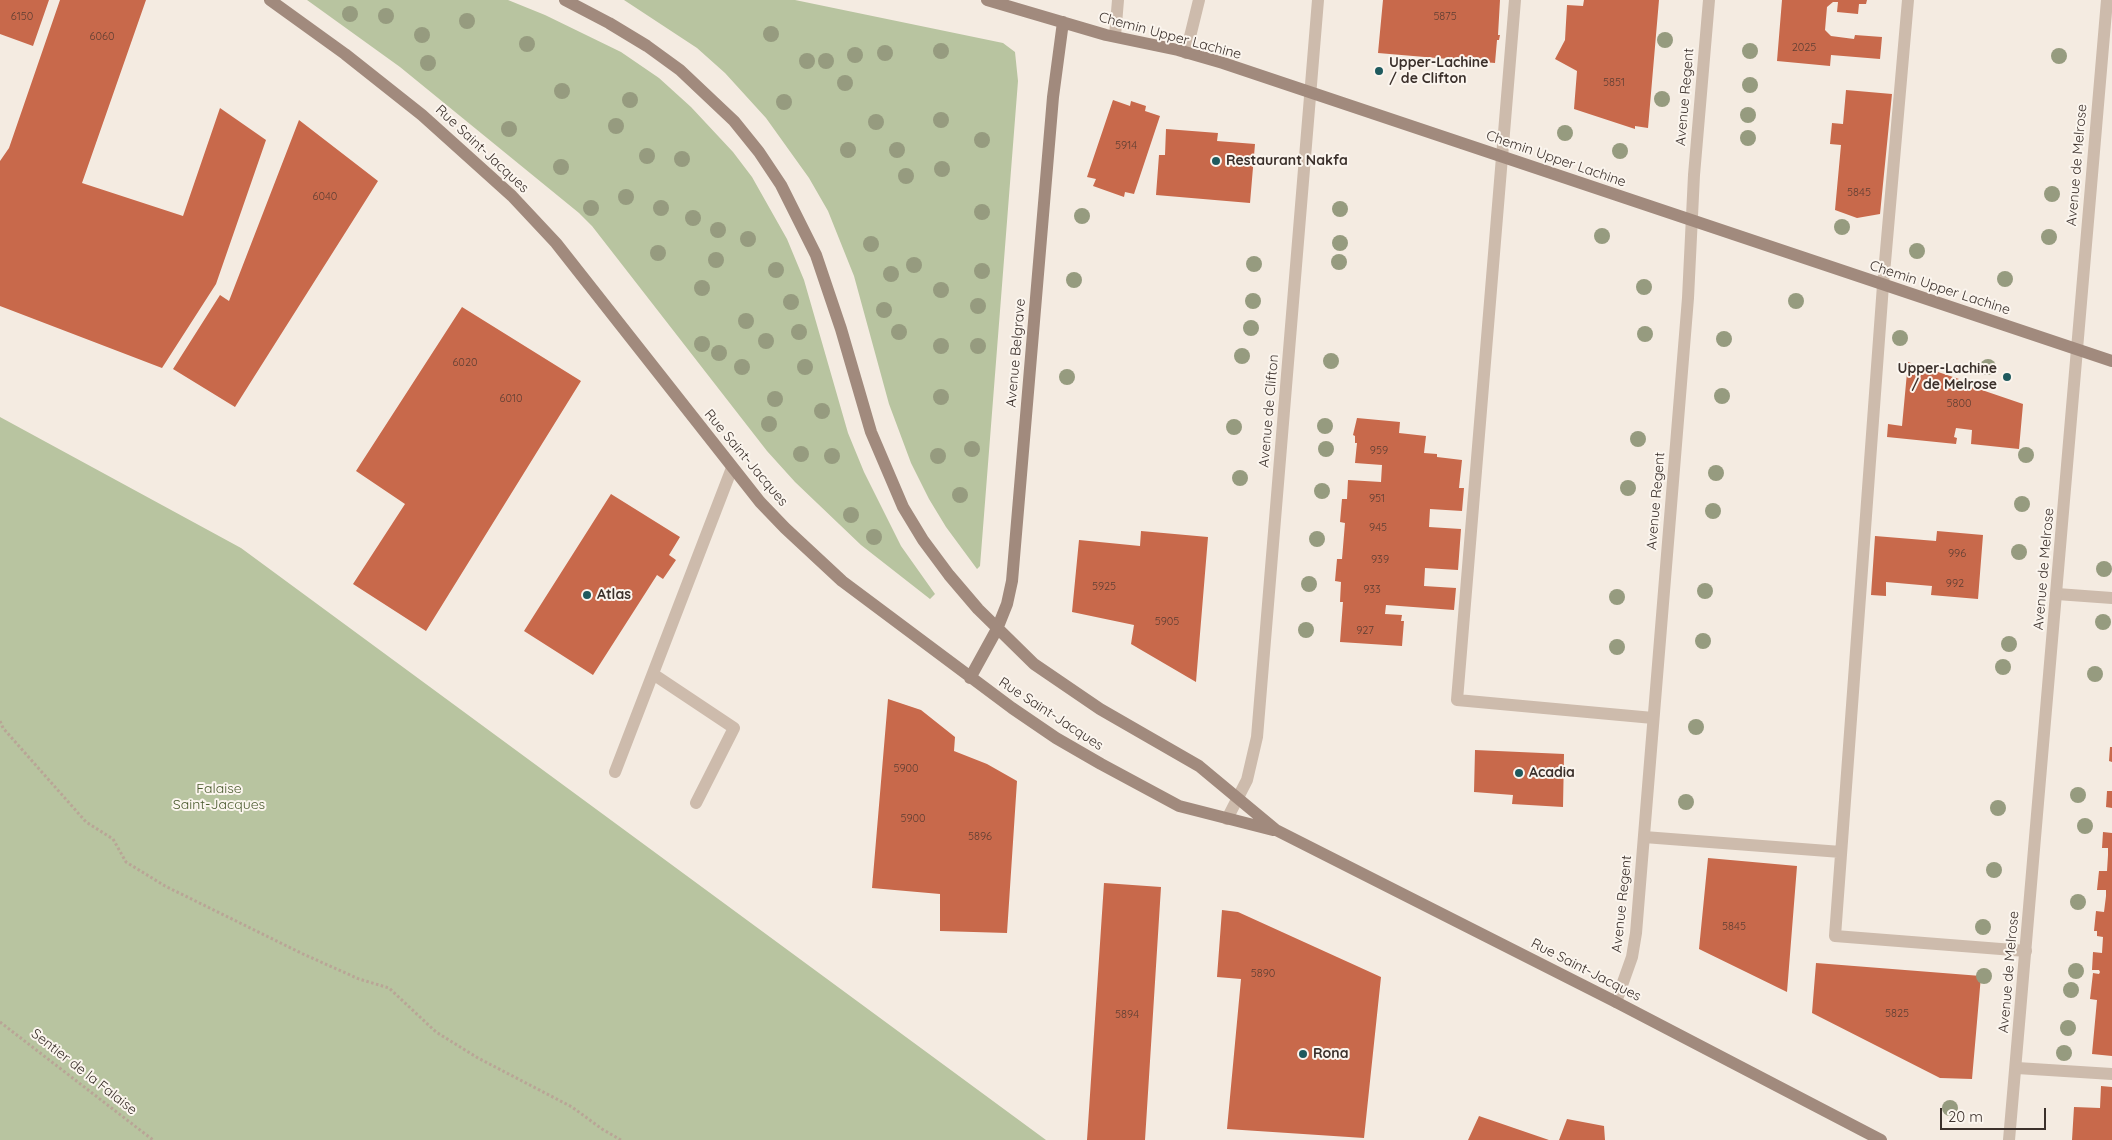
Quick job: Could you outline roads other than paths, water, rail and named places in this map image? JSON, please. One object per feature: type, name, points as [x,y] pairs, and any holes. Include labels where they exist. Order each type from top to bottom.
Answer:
[{"type":"main road","name":"Rue Saint-Jacques","points":[[270,0],[345,54],[422,114],[512,196],[556,243],[732,468],[785,528],[842,581],[970,678],[1056,738],[1143,789],[1179,806],[1276,830]]},
{"type":"main road","name":"Rue Saint-Jacques","points":[[565,0],[639,42],[680,70],[734,122],[759,152],[781,185],[816,255],[841,329],[871,432],[903,507],[949,575],[997,629],[1041,669],[1100,709],[1199,766],[1276,830],[1616,1002],[1881,1140]]},
{"type":"main road","name":"Chemin Upper Lachine","points":[[987,0],[1115,36],[1223,63],[2112,360]]},
{"type":"main road","name":"Avenue Belgrave","points":[[970,678],[997,629],[1007,604],[1012,580],[1053,97],[1063,22]]},
{"type":"street","points":[[1115,36],[1118,0]]},
{"type":"street","points":[[1186,53],[1198,0]]},
{"type":"street","name":"Avenue de Clifton","points":[[1227,819],[1250,770],[1257,737],[1318,0]]},
{"type":"street","points":[[1515,0],[1458,700],[1653,718]]},
{"type":"street","name":"Avenue Regent","points":[[1616,1002],[1632,957],[1636,932],[1688,298],[1694,176],[1709,0]]},
{"type":"street","points":[[1908,0],[1883,285],[1835,936],[2026,950]]},
{"type":"street","name":"Avenue de Melrose","points":[[2010,1140],[2107,0]]},
{"type":"street","points":[[616,772],[732,468]]},
{"type":"street","points":[[2057,594],[2112,598]]},
{"type":"street","points":[[654,674],[734,728],[696,803]]},
{"type":"street","points":[[1644,837],[1841,852]]},
{"type":"street","points":[[2016,1068],[2112,1074]]},
{"type":"place","name":"Upper-Lachine / de Clifton","points":[[1379,71]]},
{"type":"place","name":"Restaurant Nakfa","points":[[1216,161]]},
{"type":"place","name":"Upper-Lachine / de Melrose","points":[[2007,377]]},
{"type":"place","name":"Atlas","points":[[587,595]]},
{"type":"place","name":"Acadia","points":[[1519,773]]},
{"type":"place","name":"Rona","points":[[1303,1054]]},
{"type":"park label","name":"Falaise Saint-Jacques","points":[[219,798]]}]
